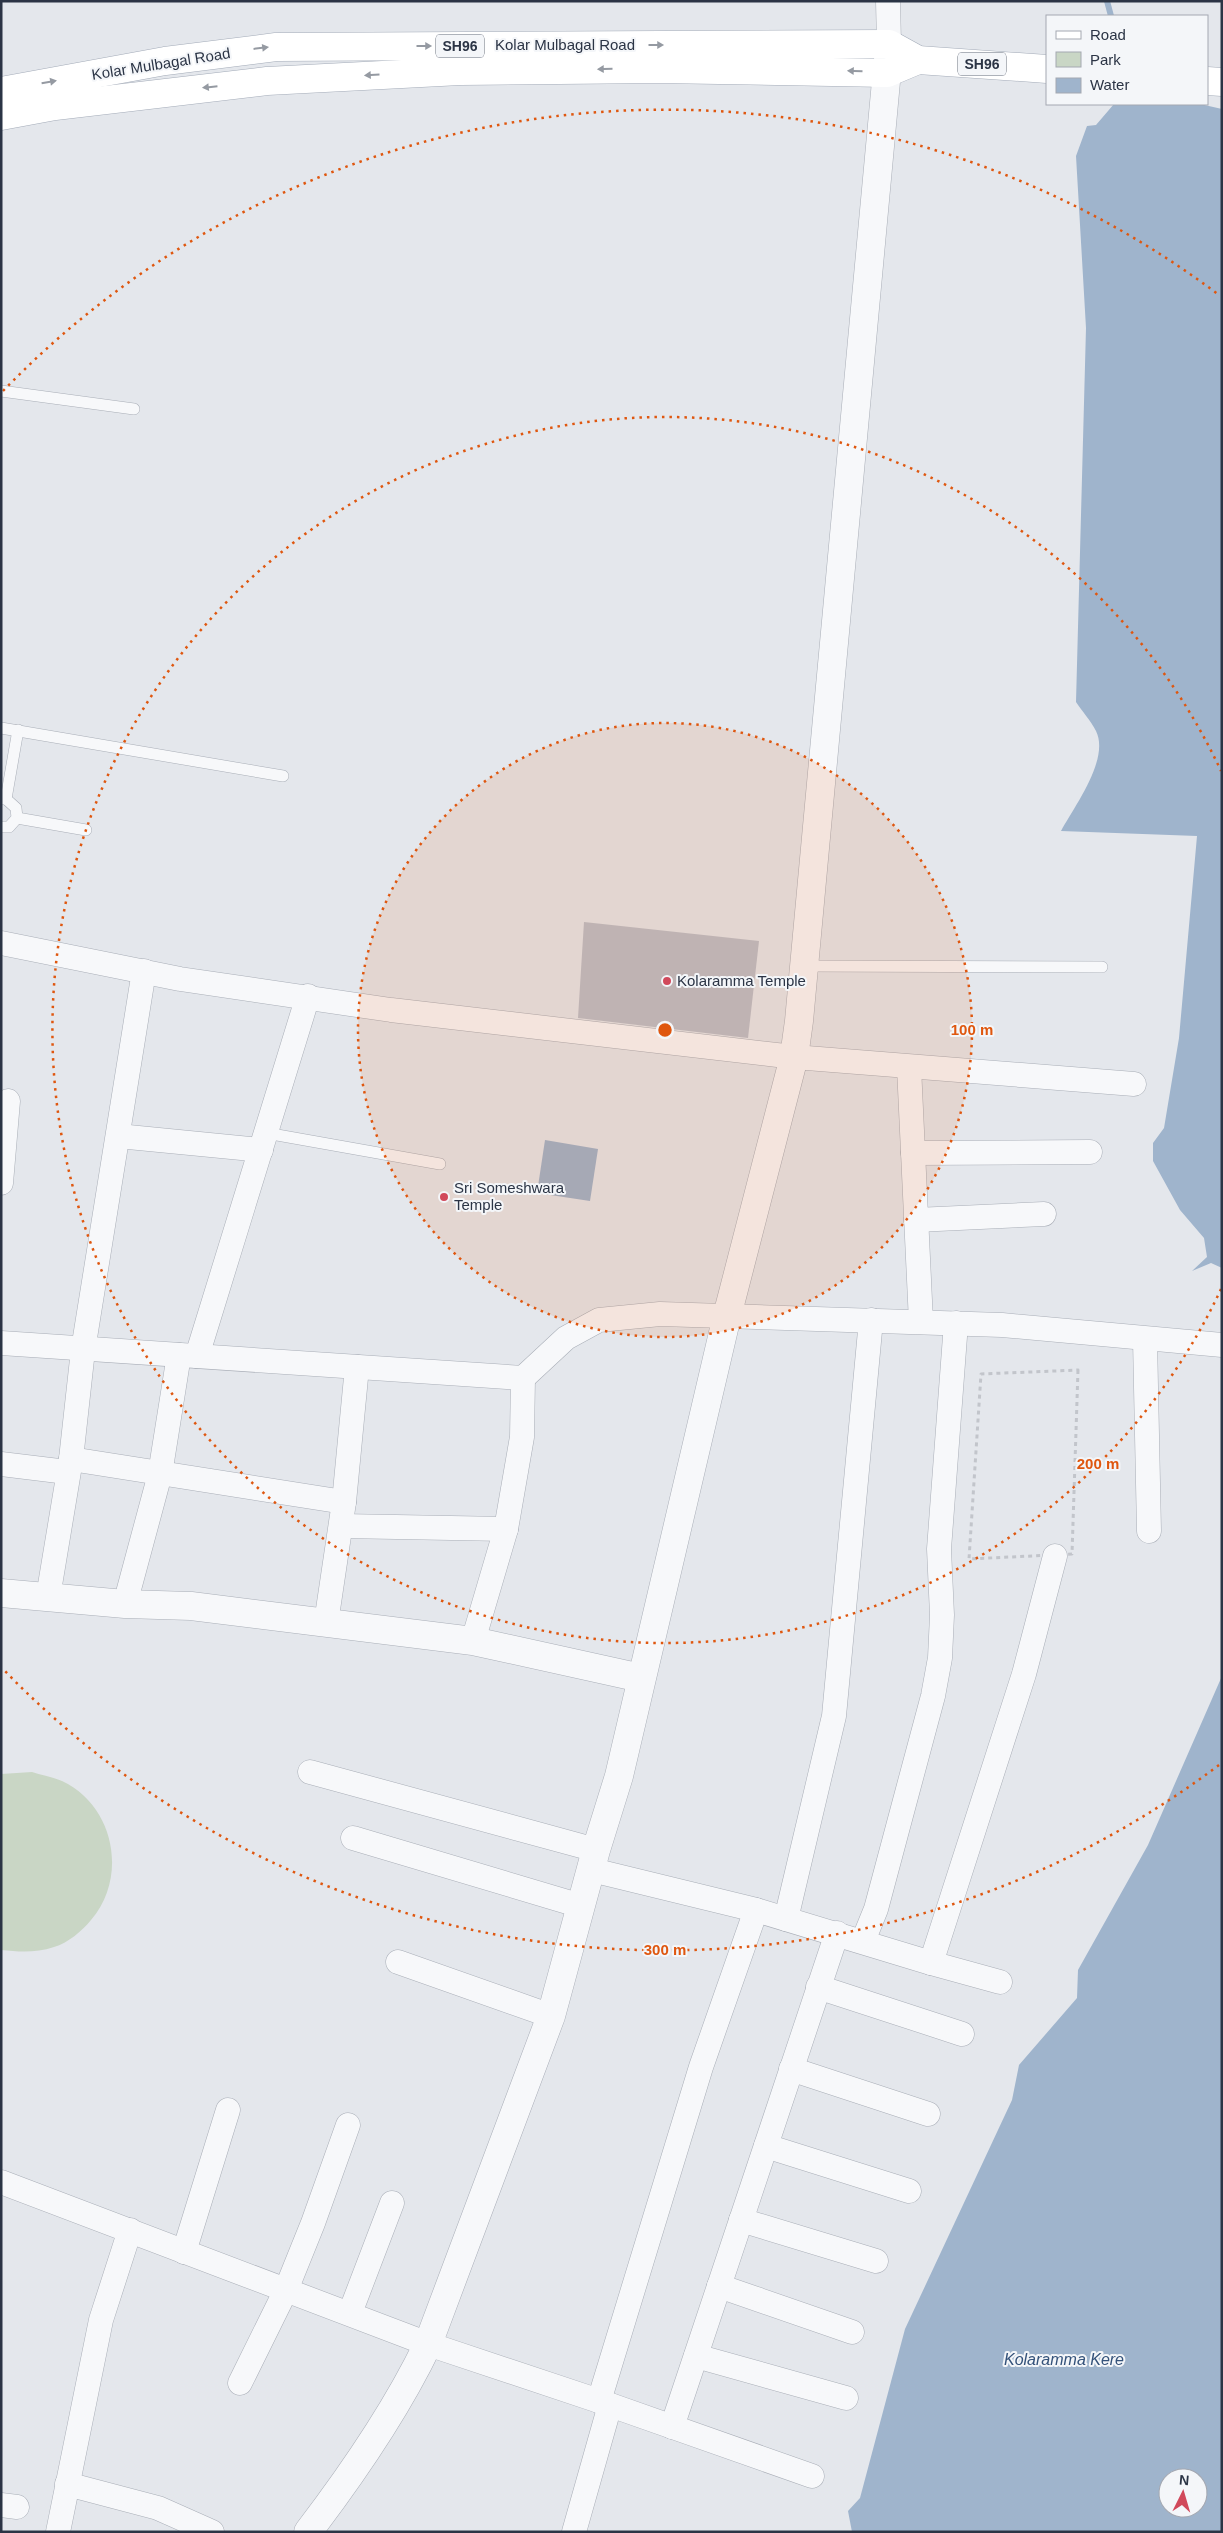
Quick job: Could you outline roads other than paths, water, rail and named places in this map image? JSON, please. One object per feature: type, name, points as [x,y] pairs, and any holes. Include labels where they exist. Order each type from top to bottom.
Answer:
[{"type":"main road","name":"Kolar Mulbagal Road","points":[[8,97],[165,61],[276,47],[889,44],[918,60],[1046,68]]},
{"type":"main road","name":"Kolar Mulbagal Road","points":[[8,97],[460,70],[659,68],[887,73],[918,60]]},
{"type":"main road","points":[[1208,81],[1222,82]]},
{"type":"main road","points":[[1,137],[8,97]]},
{"type":"street","points":[[308,2532],[347,2480],[398,2401],[428,2344],[550,2016],[619,1776],[726,1316],[794,1057],[887,73],[889,44],[888,1]]},
{"type":"street","points":[[1,943],[144,971],[401,1012],[794,1057],[1134,1084]]},
{"type":"street","points":[[48,1597],[69,1465],[83,1350],[144,971]]},
{"type":"street","points":[[125,1604],[160,1474],[188,1356],[264,1142],[308,996]]},
{"type":"street","points":[[909,1067],[921,1322]]},
{"type":"street","points":[[1,1183],[8,1101]]},
{"type":"street","points":[[118,1136],[264,1142]]},
{"type":"street","points":[[913,1153],[1090,1152]]},
{"type":"street","points":[[916,1220],[1044,1214]]},
{"type":"street","points":[[474,1641],[506,1529],[522,1437],[523,1378],[566,1338],[599,1320],[660,1314],[956,1323],[1002,1325],[1222,1345]]},
{"type":"street","points":[[786,1919],[834,1716],[871,1320]]},
{"type":"street","points":[[863,1941],[876,1909],[916,1760],[940,1658],[942,1615],[939,1549],[956,1323]]},
{"type":"street","points":[[1145,1339],[1149,1531]]},
{"type":"street","points":[[1,1343],[523,1378]]},
{"type":"street","points":[[326,1623],[344,1502],[357,1366]]},
{"type":"street","points":[[1,1464],[69,1465],[160,1474],[344,1502]]},
{"type":"street","points":[[341,1526],[506,1529]]},
{"type":"street","points":[[931,1963],[1024,1674],[1055,1556]]},
{"type":"street","points":[[1,1593],[125,1604],[192,1606],[474,1641],[641,1678]]},
{"type":"street","points":[[310,1772],[756,1910],[1000,1982]]},
{"type":"street","points":[[353,1838],[581,1906]]},
{"type":"street","points":[[574,2532],[604,2403],[701,2067],[756,1910]]},
{"type":"street","points":[[672,2427],[837,1933]]},
{"type":"street","points":[[398,1962],[550,2016]]},
{"type":"street","points":[[818,1987],[962,2034]]},
{"type":"street","points":[[791,2069],[928,2114]]},
{"type":"street","points":[[184,2252],[228,2110]]},
{"type":"street","points":[[240,2383],[286,2290],[313,2223],[348,2125]]},
{"type":"street","points":[[766,2146],[909,2191]]},
{"type":"street","points":[[1,2182],[428,2344],[812,2476]]},
{"type":"street","points":[[350,2313],[392,2203]]},
{"type":"street","points":[[741,2220],[876,2261]]},
{"type":"street","points":[[58,2532],[101,2320],[130,2230]]},
{"type":"street","points":[[719,2286],[852,2332]]},
{"type":"street","points":[[696,2356],[846,2398]]},
{"type":"street","points":[[67,2484],[158,2508],[212,2532]]},
{"type":"lane","points":[[1,391],[134,409]]},
{"type":"lane","points":[[1,728],[284,776]]},
{"type":"lane","points":[[1,828],[9,827],[17,818],[16,808],[4,799],[18,730]]},
{"type":"lane","points":[[17,818],[86,830]]},
{"type":"lane","points":[[804,966],[1102,967]]},
{"type":"lane","points":[[264,1142],[440,1164]]},
{"type":"water","points":[[1113,105],[1204,105],[1222,109],[1222,1268],[1211,1263],[1192,1271],[1207,1257],[1204,1238],[1180,1210],[1153,1161],[1153,1143],[1164,1128],[1179,1038],[1197,836],[1061,831],[1095,769],[1099,742],[1094,727],[1076,702],[1086,328],[1076,156],[1087,126],[1096,125]]},
{"type":"water","points":[[545,1140],[598,1149],[590,1201],[537,1193]]},
{"type":"water","name":"Kolaramma Kere","points":[[1222,1676],[1222,2532],[852,2532],[848,2511],[860,2498],[905,2329],[1012,2100],[1019,2065],[1077,1998],[1078,1970],[1148,1845]]},
{"type":"waterway","points":[[1107,1],[1111,15]]},
{"type":"place","name":"Kolaramma Temple","points":[[667,981]]},
{"type":"place","name":"Sri Someshwara Temple","points":[[444,1197]]}]
